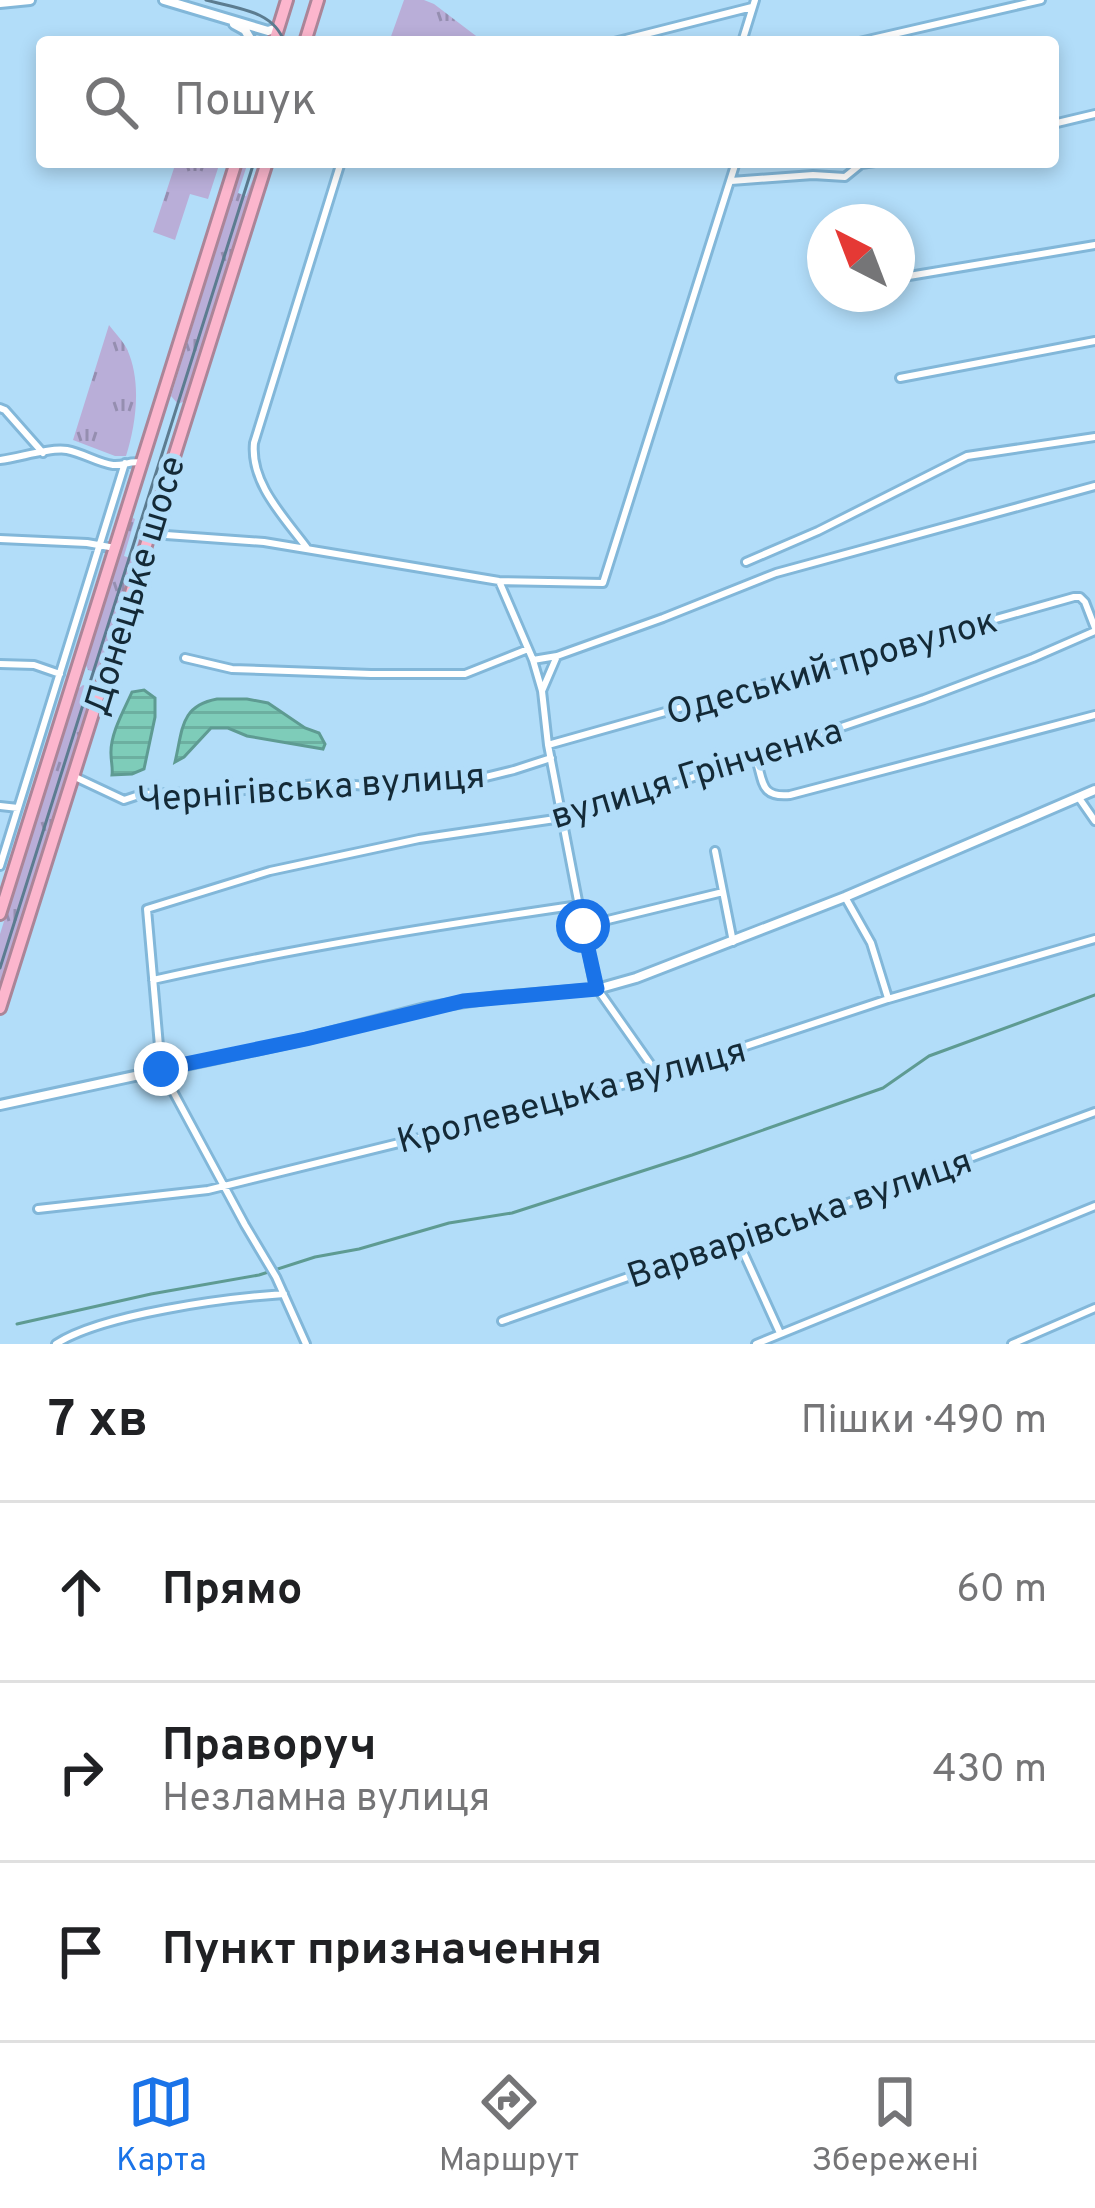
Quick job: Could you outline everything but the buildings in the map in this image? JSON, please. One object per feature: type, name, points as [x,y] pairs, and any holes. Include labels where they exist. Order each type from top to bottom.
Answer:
[{"type":"highway","points":[[276,36],[287,0]]},
{"type":"highway","points":[[307,36],[318,0]]},
{"type":"highway","name":"Донецьке шосе","points":[[0,914],[36,799],[150,534],[173,410],[234,168]]},
{"type":"highway","name":"Донецьке шосе","points":[[0,1008],[73,776],[115,548],[142,464],[173,410],[265,168]]},
{"type":"street","points":[[0,3],[30,0]]},
{"type":"street","points":[[164,0],[268,31],[278,28]]},
{"type":"street","points":[[885,36],[1041,0]]},
{"type":"street","points":[[636,36],[754,4]]},
{"type":"street","points":[[744,36],[754,4]]},
{"type":"street","points":[[228,20],[248,36]]},
{"type":"street","points":[[1059,123],[1095,114]]},
{"type":"street","points":[[307,548],[268,493],[252,460],[339,168]]},
{"type":"street","points":[[150,534],[307,548],[499,581],[603,583],[734,168]]},
{"type":"street","points":[[731,181],[845,177],[856,168]]},
{"type":"street","points":[[915,275],[1095,245]]},
{"type":"street","points":[[900,378],[1095,341]]},
{"type":"street","points":[[0,409],[43,453]]},
{"type":"street","points":[[746,562],[967,456],[1095,437]]},
{"type":"street","points":[[0,460],[55,449],[113,465],[142,464]]},
{"type":"street","name":"Донецьке шосе","points":[[0,866],[125,463]]},
{"type":"street","points":[[533,660],[557,656],[776,573],[1095,486]]},
{"type":"street","points":[[0,539],[115,548]]},
{"type":"street","points":[[499,581],[542,691],[548,745],[597,989],[658,1075]]},
{"type":"street","name":"Одеський провулок","points":[[548,745],[1074,597],[1085,602],[1095,629]]},
{"type":"street","name":"вулиця Грінченка","points":[[153,980],[147,909],[292,866],[419,839],[562,818],[924,699],[1095,629]]},
{"type":"street","points":[[185,658],[232,669],[465,674],[528,650]]},
{"type":"street","points":[[542,691],[557,656]]},
{"type":"street","points":[[0,664],[34,665],[60,674]]},
{"type":"street","points":[[755,756],[766,790],[775,796],[790,795],[1095,715]]},
{"type":"street","name":"Чернігівська вулиця","points":[[73,776],[124,800],[142,794],[330,783],[380,787],[457,784],[551,758]]},
{"type":"street","points":[[0,1105],[463,1001],[597,989],[637,978],[844,897],[1095,790]]},
{"type":"street","points":[[22,795],[36,799]]},
{"type":"street","points":[[1079,798],[1095,821]]},
{"type":"street","points":[[0,806],[18,808]]},
{"type":"street","points":[[715,851],[734,942]]},
{"type":"street","points":[[583,926],[723,892]]},
{"type":"street","points":[[844,897],[871,943],[889,999]]},
{"type":"street","points":[[306,1344],[277,1277],[161,1069],[153,980],[373,935],[579,905]]},
{"type":"street","name":"Кролевецька вулиця","points":[[38,1209],[208,1190],[521,1113],[1095,939]]},
{"type":"street","name":"Варварівська вулиця","points":[[502,1321],[739,1243],[1095,1112]]},
{"type":"street","points":[[755,1344],[1095,1206]]},
{"type":"street","points":[[739,1243],[780,1333]]},
{"type":"street","points":[[56,1344],[104,1324],[182,1307],[284,1294]]},
{"type":"street","points":[[1012,1344],[1095,1308]]},
{"type":"green space","points":[[404,0],[424,0],[476,36],[391,36]]},
{"type":"green space","points":[[174,168],[218,168],[208,199],[190,194],[175,240],[153,232]]},
{"type":"green space","points":[[241,168],[246,168],[238,193],[246,196],[258,168],[185,401],[178,404],[171,396]]},
{"type":"green space","points":[[109,325],[127,349],[135,375],[135,417],[126,456],[73,440]]},
{"type":"green space","points":[[131,517],[135,519],[124,556],[133,559],[147,523],[95,672],[85,663]]},
{"type":"green space","points":[[83,685],[93,695],[0,988],[0,934],[77,690]]},
{"type":"shaded area","points":[[144,690],[155,698],[155,717],[144,769],[112,775],[111,746],[118,722],[132,692]]},
{"type":"shaded area","points":[[217,699],[268,703],[319,733],[323,749],[211,728],[175,762],[190,713]]},
{"type":"waterway","points":[[17,1324],[259,1275],[449,1223],[512,1213],[883,1088],[929,1056],[1095,995]]},
{"type":"tram line","points":[[206,0],[262,17],[281,36]]},
{"type":"tram line","points":[[0,968],[252,168]]},
{"type":"route","points":[[161,1069],[463,1001],[597,989],[583,926]]}]
